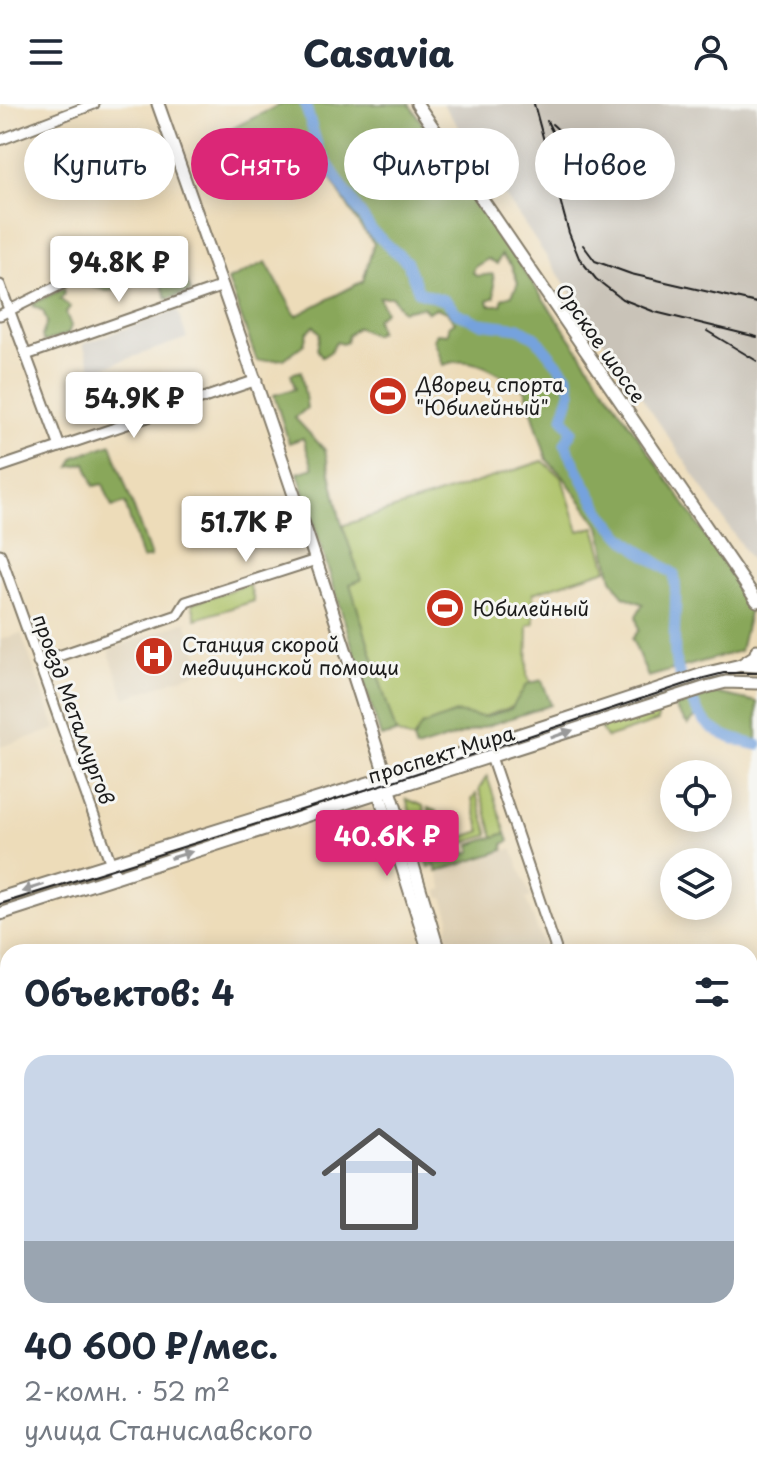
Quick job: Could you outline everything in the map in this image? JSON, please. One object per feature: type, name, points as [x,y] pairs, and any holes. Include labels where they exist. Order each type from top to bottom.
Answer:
[{"type":"main road","points":[[158,104],[257,380],[390,783],[437,944]]},
{"type":"main road","name":"Орское шоссе","points":[[417,104],[757,601]]},
{"type":"main road","points":[[741,665],[755,656],[757,650]]},
{"type":"main road","name":"проспект Мира","points":[[302,809],[379,793],[390,783],[487,745],[667,685],[741,665],[757,666]]},
{"type":"main road","name":"проспект Мира","points":[[0,914],[224,841],[302,809],[492,758],[707,687],[726,682],[757,683]]},
{"type":"main road","points":[[379,793],[426,944]]},
{"type":"main road","name":"проспект Мира","points":[[0,898],[220,828],[282,816]]},
{"type":"street","points":[[0,140],[94,104]]},
{"type":"street","points":[[5,313],[68,281]]},
{"type":"street","points":[[0,285],[5,313],[26,355],[60,447]]},
{"type":"street","points":[[26,355],[223,286]]},
{"type":"street","points":[[0,467],[257,380]]},
{"type":"street","name":"проезд Металлургов","points":[[0,554],[115,875]]},
{"type":"street","points":[[38,663],[178,615],[186,602],[316,560]]},
{"type":"street","points":[[487,745],[554,944]]},
{"type":"street","points":[[220,828],[224,841]]},
{"type":"street","points":[[130,857],[134,869]]},
{"type":"street","points":[[69,876],[73,889]]},
{"type":"shaded area","points":[[443,104],[757,104],[757,569],[508,200],[519,200],[519,128],[459,128]]},
{"type":"shaded area","points":[[177,310],[187,338],[93,371],[83,344]]},
{"type":"shaded area","name":"Станция скорой медицинской помощи","points":[[186,621],[203,670],[125,698],[108,650]]},
{"type":"shaded area","points":[[21,633],[56,729],[0,747],[0,640]]},
{"type":"shaded area","points":[[512,848],[531,897],[526,899],[543,944],[449,944],[446,933],[450,918],[438,891],[443,889],[437,872]]},
{"type":"green space","points":[[281,104],[409,104],[426,128],[344,128],[344,200],[328,174],[328,128],[233,128]]},
{"type":"green space","points":[[344,200],[475,200],[751,605],[740,651],[648,677],[632,639],[639,630],[636,616],[643,604],[623,596],[612,579],[600,527],[562,475],[547,460],[525,389],[476,364],[454,362],[443,365],[434,339],[437,333],[448,334],[449,326],[455,322],[447,312],[436,308],[428,312],[423,307],[402,311],[392,297],[379,297],[385,311],[376,319],[379,331],[373,335],[357,327],[348,335],[346,342],[336,342],[330,352],[322,357],[317,349],[320,333],[314,326],[307,332],[304,344],[284,359],[257,361],[228,280],[266,262],[296,316],[363,281],[374,243]],"holes":[[[501,255],[511,265],[518,283],[512,295],[503,298],[501,305],[489,305],[488,300],[495,297],[493,274],[476,276],[473,273],[475,267],[488,259],[497,264]]]},
{"type":"green space","points":[[172,243],[191,292],[167,299],[149,250]]},
{"type":"green space","points":[[130,264],[134,278],[123,289],[107,291],[87,285],[88,281]]},
{"type":"green space","points":[[64,288],[65,294],[60,299],[70,307],[66,313],[71,326],[68,334],[44,342],[42,336],[47,322],[43,311],[33,306],[34,303]]},
{"type":"green space","points":[[301,371],[307,408],[295,418],[325,450],[340,518],[361,580],[350,584],[396,733],[381,737],[298,473],[313,468],[303,438],[289,443],[274,395],[295,389],[291,374]]},
{"type":"green space","points":[[111,444],[151,557],[142,559],[125,503],[112,507],[103,484],[94,486],[86,463],[70,467],[75,457]]},
{"type":"green space","name":"Юбилейный","points":[[543,461],[562,478],[579,531],[595,527],[607,569],[533,593],[534,624],[528,625],[527,674],[536,699],[413,740],[396,733],[332,529]]},
{"type":"green space","points":[[249,584],[254,601],[196,619],[192,603]]},
{"type":"green space","points":[[542,680],[551,705],[416,749],[413,740],[421,726],[456,713],[485,717],[511,709],[527,684]]},
{"type":"green space","points":[[715,693],[757,702],[757,742],[728,734],[696,717],[688,725],[674,707]]},
{"type":"green space","points":[[652,711],[658,714],[658,721],[606,738],[600,728]]},
{"type":"green space","points":[[487,776],[506,833],[494,837],[479,789]]},
{"type":"green space","points":[[476,794],[489,835],[442,850],[428,808],[436,811],[446,843],[481,831],[472,800]]},
{"type":"green space","points":[[406,799],[423,806],[438,855],[426,859]]},
{"type":"green space","points":[[506,833],[509,841],[503,844],[504,850],[437,872],[435,865],[429,867],[426,859],[463,847],[466,854],[472,851],[470,845]]},
{"type":"waterway","points":[[305,104],[319,151],[372,231],[407,262],[419,292],[446,301],[457,313],[480,323],[519,328],[536,338],[568,377],[571,392],[563,417],[572,431],[565,444],[583,480],[613,527],[674,574],[676,662],[697,711],[720,733],[757,745]]},
{"type":"tram line","points":[[0,904],[384,784],[704,678],[724,673],[757,673]]},
{"type":"railway","points":[[534,104],[569,233],[579,258],[596,279],[622,299],[655,312],[757,337]]},
{"type":"railway","points":[[547,121],[550,128]]},
{"type":"railway","points":[[552,124],[556,128]]},
{"type":"railway","points":[[583,245],[595,261],[631,274],[757,303]]},
{"type":"railway","points":[[707,331],[757,361]]},
{"type":"place","name":"Дворец спорта \"Юбилейный\"","points":[[388,396]]},
{"type":"place","name":"Юбилейный","points":[[445,608]]},
{"type":"place","name":"Станция скорой медицинской помощи","points":[[154,656]]}]
